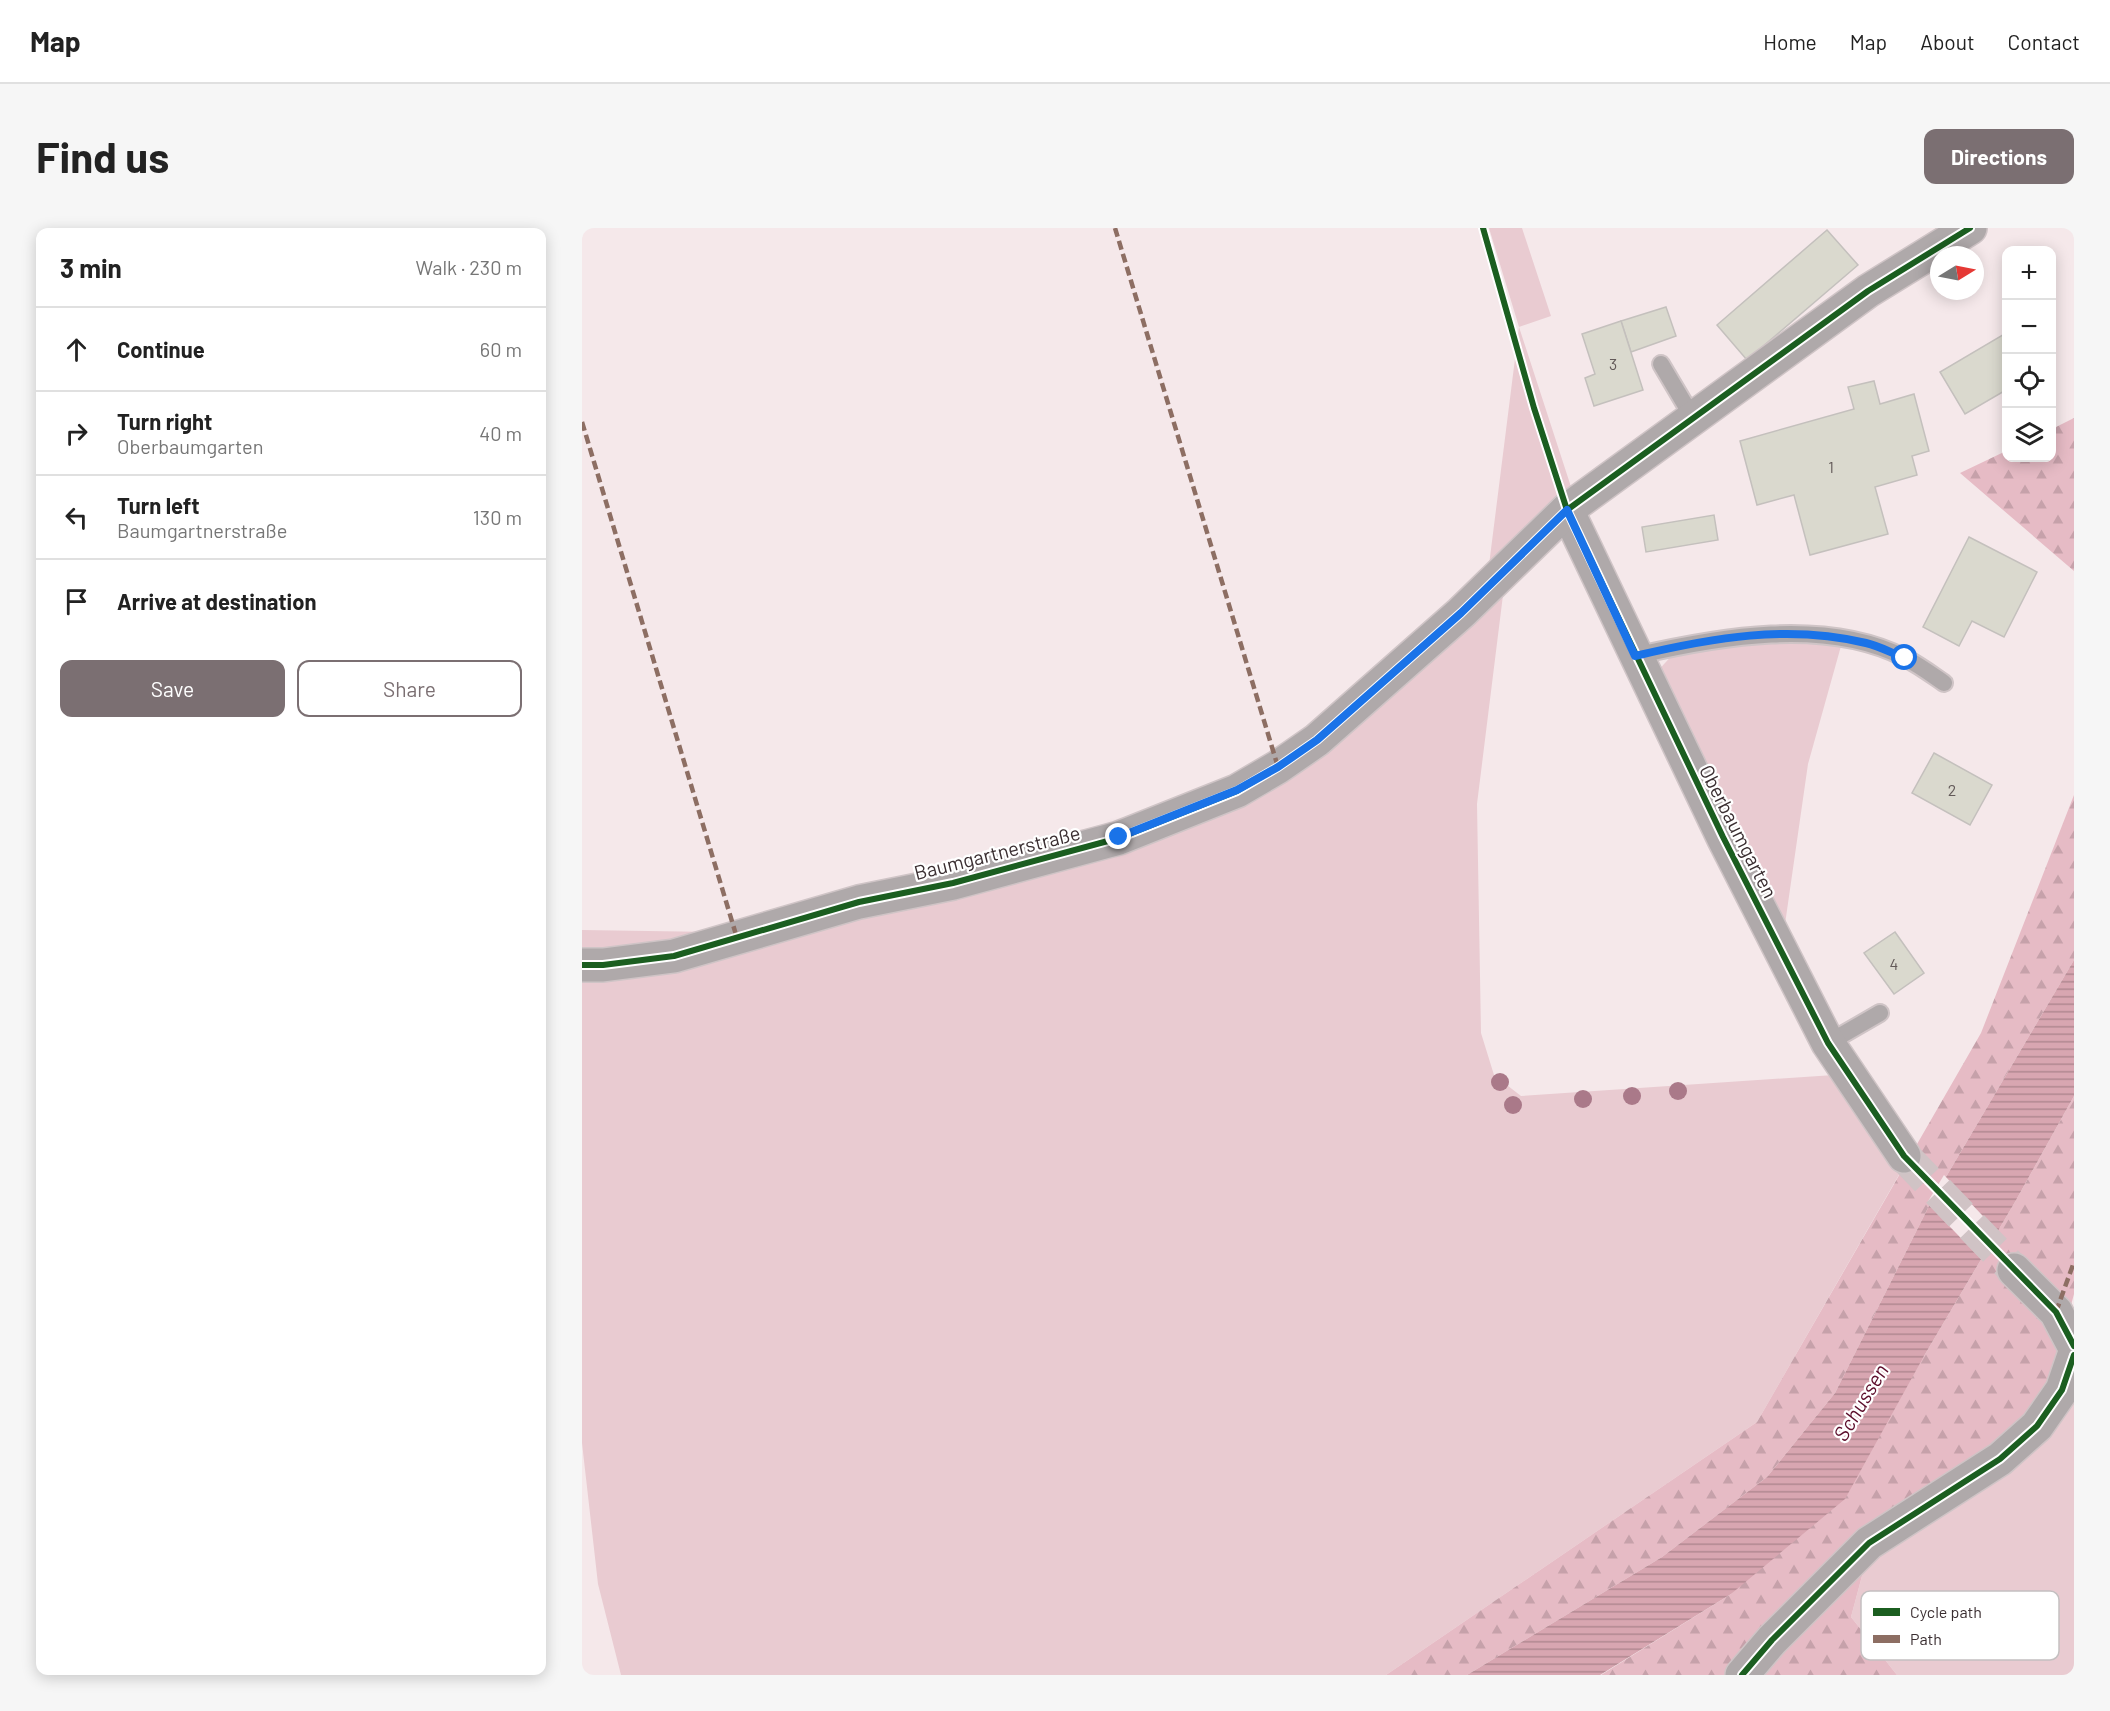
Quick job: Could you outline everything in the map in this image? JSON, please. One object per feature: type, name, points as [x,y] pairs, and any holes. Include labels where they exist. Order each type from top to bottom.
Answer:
[{"type":"street","name":"Baumgartnerstraße","points":[[582,965],[674,956],[859,902],[953,883],[1119,837],[1237,790],[1278,767],[1317,740],[1461,613],[1567,510],[1868,291],[1970,228]]},
{"type":"street","name":"Oberbaumgarten","points":[[1567,510],[1723,837],[1828,1043],[1904,1156]]},
{"type":"street","points":[[2014,1270],[2056,1312],[2074,1346]]},
{"type":"street","points":[[1742,1675],[1772,1640],[1869,1543],[2000,1459],[2037,1426],[2062,1390],[2074,1355]]},
{"type":"lane","points":[[1662,364],[1693,418]]},
{"type":"lane","points":[[1635,656],[1697,642],[1751,634],[1807,635],[1867,643],[1905,658],[1944,682]]},
{"type":"lane","points":[[1828,1043],[1880,1013]]},
{"type":"shaded area","points":[[1489,228],[1522,228],[1551,316],[1519,327]]},
{"type":"shaded area","points":[[1519,327],[1573,493],[1488,573]]},
{"type":"shaded area","points":[[1504,587],[1477,804],[1481,1033],[1494,1075],[1521,1096],[1834,1075],[1900,1173],[1757,1422],[1386,1675],[621,1675],[598,1584],[582,1443],[582,978],[715,961],[858,916],[1168,833]]},
{"type":"shaded area","points":[[1759,640],[1841,646],[1808,764],[1784,931],[1655,674],[1675,652]]},
{"type":"shaded area","points":[[582,930],[714,932],[582,954]]},
{"type":"shaded area","points":[[2074,1390],[2074,1675],[1897,1675],[1885,1660],[2059,1660],[2059,1591],[1861,1591],[1861,1630],[1851,1617],[1866,1561]]},
{"type":"green space","points":[[2074,418],[2074,571],[1960,473],[2002,453],[2002,462],[2056,462],[2056,427]]},
{"type":"green space","points":[[2074,795],[2074,960],[1930,1204],[1835,1393],[1767,1477],[1662,1557],[1467,1675],[1386,1675],[1757,1422],[1981,1033]]},
{"type":"green space","points":[[2074,1096],[2074,1294],[2051,1379],[2030,1416],[1866,1561],[1851,1617],[1861,1630],[1861,1660],[1885,1660],[1897,1675],[1601,1675],[1731,1594],[1924,1356],[2015,1202]]},
{"type":"water","name":"Schussen","points":[[2074,960],[2074,1096],[2015,1202],[1924,1356],[1845,1499],[1731,1594],[1600,1675],[1467,1675],[1662,1557],[1767,1477],[1835,1393],[1930,1204]]},
{"type":"pier","points":[[1944,1175],[2000,1234],[1983,1261],[1927,1203]]},
{"type":"building","points":[[1827,230],[1858,265],[1747,360],[1717,325]]},
{"type":"building","points":[[1666,307],[1676,336],[1631,352],[1621,321]]},
{"type":"building","points":[[1621,321],[1643,390],[1594,406],[1585,378],[1595,374],[1582,334]]},
{"type":"building","points":[[2002,335],[2002,392],[1965,414],[1940,372]]},
{"type":"building","points":[[1874,381],[1880,404],[1914,394],[1929,451],[1912,456],[1917,475],[1875,487],[1888,534],[1810,555],[1794,495],[1757,505],[1740,441],[1854,409],[1848,387]]},
{"type":"building","points":[[1714,515],[1718,540],[1646,552],[1642,527]]},
{"type":"building","points":[[1969,537],[2037,572],[2004,637],[1972,621],[1959,646],[1923,627]]},
{"type":"building","points":[[1934,753],[1992,785],[1970,825],[1912,793]]},
{"type":"building","points":[[1895,932],[1924,973],[1894,994],[1864,953]]},
{"type":"tunnel","points":[[1904,1156],[2014,1270]]},
{"type":"marked path","points":[[1115,228],[1278,767]]},
{"type":"marked path","points":[[582,422],[737,938]]},
{"type":"marked path","points":[[2056,1312],[2074,1262]]},
{"type":"cycle path","points":[[1483,228],[1534,408],[1567,510],[1723,837],[1828,1043],[1904,1156],[2056,1312],[2074,1346]]},
{"type":"cycle path","points":[[582,965],[603,965],[674,956],[859,902],[953,883],[1119,838],[1237,791],[1278,767],[1317,740],[1461,613],[1567,510],[1868,291],[1970,228]]},
{"type":"cycle path","points":[[1742,1675],[1772,1640],[1869,1543],[2000,1459],[2037,1426],[2062,1390],[2074,1355]]},
{"type":"route","points":[[1119,837],[1237,790],[1278,767],[1317,740],[1461,613],[1567,510],[1635,656],[1697,642],[1751,634],[1807,635],[1867,643],[1905,658]]}]
